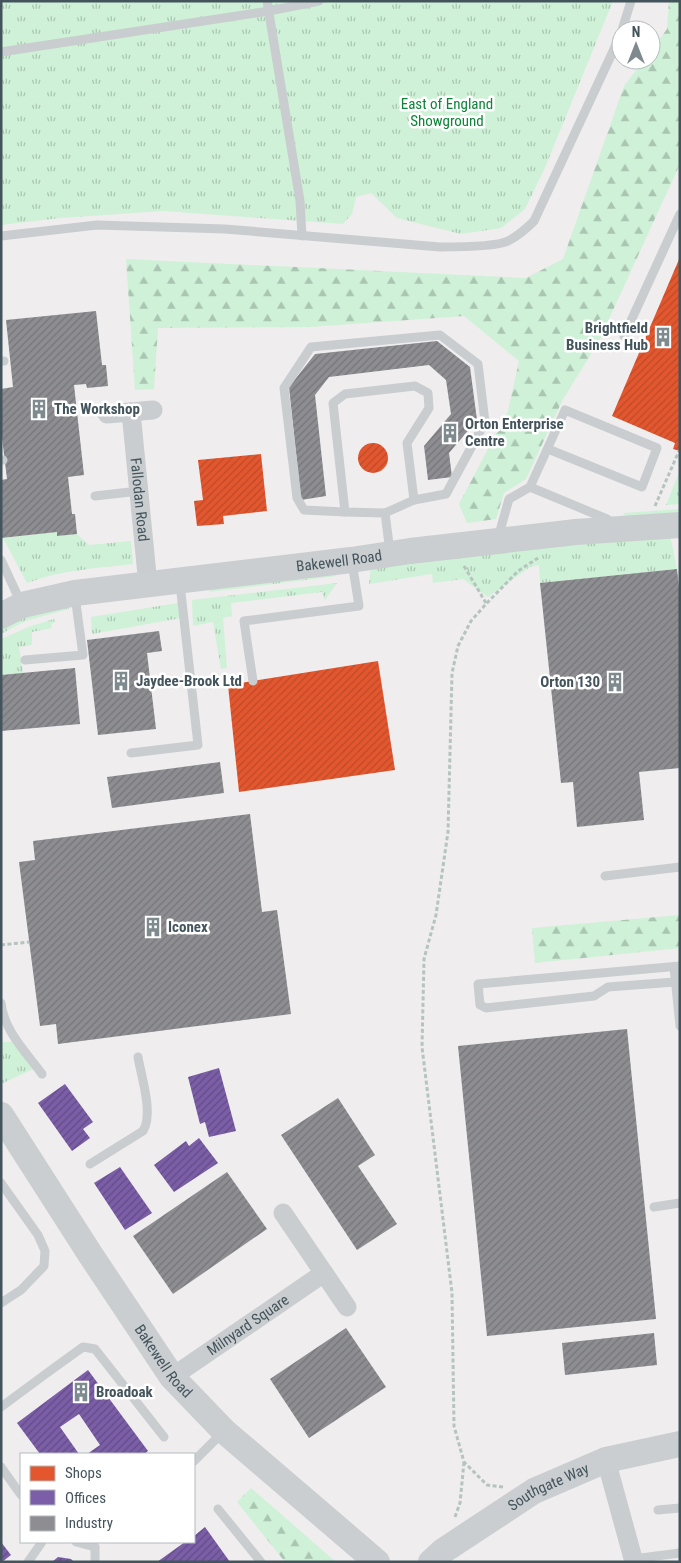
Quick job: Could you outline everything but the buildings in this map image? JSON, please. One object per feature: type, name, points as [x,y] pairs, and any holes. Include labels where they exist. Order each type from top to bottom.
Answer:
[{"type":"street","points":[[107,414],[153,410]]},
{"type":"street","name":"Fallodan Road","points":[[131,412],[148,585]]},
{"type":"street","name":"Bakewell Road","points":[[12,611],[75,593],[498,541],[615,529],[680,525]]},
{"type":"street","name":"Bakewell Road","points":[[1,1115],[172,1377],[224,1431],[377,1562]]},
{"type":"street","points":[[283,1213],[347,1307]]},
{"type":"street","name":"Milnyard Square","points":[[172,1377],[324,1273]]},
{"type":"street","name":"Southgate Way","points":[[437,1556],[534,1491],[606,1460],[680,1444]]},
{"type":"street","points":[[606,1460],[617,1506],[634,1560]]},
{"type":"lane","points":[[1,52],[268,6],[319,1]]},
{"type":"lane","points":[[625,20],[631,1]]},
{"type":"lane","points":[[268,6],[300,201],[302,236]]},
{"type":"lane","points":[[1,236],[97,225],[225,229],[440,247],[506,242],[520,234],[534,221],[611,55]]},
{"type":"lane","points":[[624,336],[680,214]]},
{"type":"lane","points":[[440,334],[478,364],[485,422],[446,494],[414,500],[385,513],[304,510],[297,498],[284,388],[311,347],[440,334]]},
{"type":"lane","points":[[345,512],[333,404],[345,394],[415,386],[428,393],[429,408],[407,443],[414,500]]},
{"type":"lane","points":[[498,541],[509,499],[530,487],[565,410],[657,448],[642,487],[548,449]]},
{"type":"lane","points":[[530,487],[607,519],[615,529]]},
{"type":"lane","points":[[95,496],[139,491]]},
{"type":"lane","points":[[385,513],[390,555]]},
{"type":"lane","points":[[1,560],[12,611]]},
{"type":"lane","points":[[254,681],[244,621],[359,606],[351,560]]},
{"type":"lane","points":[[131,753],[198,745],[180,581]]},
{"type":"lane","points":[[25,660],[83,655],[75,593]]},
{"type":"lane","points":[[605,876],[680,867]]},
{"type":"lane","points":[[675,982],[608,987],[594,996],[486,1008],[480,1006],[478,984],[677,966],[675,982],[680,1026]]},
{"type":"lane","points":[[1,1003],[3,1016],[10,1031],[42,1074]]},
{"type":"lane","points":[[90,1164],[143,1130],[146,1126],[148,1110],[138,1057]]},
{"type":"lane","points":[[1,1184],[38,1235],[45,1251],[44,1266],[21,1290],[1,1303]]},
{"type":"lane","points":[[654,1207],[680,1203]]},
{"type":"lane","points":[[1,1407],[46,1372],[83,1347],[95,1349],[164,1437]]},
{"type":"lane","points":[[195,1460],[224,1431]]},
{"type":"lane","points":[[1,1467],[20,1494]]},
{"type":"lane","points":[[658,1510],[680,1508]]},
{"type":"lane","points":[[218,1509],[261,1562]]},
{"type":"lane","points":[[28,1562],[41,1543]]},
{"type":"lane","points":[[95,1562],[98,1544]]},
{"type":"lane","points":[[634,1560],[680,1553]]},
{"type":"path","points":[[654,508],[679,451]]},
{"type":"path","points":[[437,1556],[460,1503],[464,1462],[454,1426],[452,1293],[422,1047],[424,959],[436,915],[448,832],[452,672],[458,646],[472,622],[487,603],[518,572],[540,557]]},
{"type":"path","points":[[463,565],[487,603]]},
{"type":"path","points":[[1,945],[29,942]]},
{"type":"path","points":[[464,1462],[487,1485],[534,1491]]},
{"type":"green space","name":"East of England Showground","points":[[1,1],[613,1],[544,170],[525,209],[501,228],[461,234],[397,218],[371,193],[356,197],[352,214],[343,224],[164,211],[60,218],[1,225]]},
{"type":"green space","points":[[669,1],[680,1],[680,164],[598,343],[563,399],[526,479],[504,493],[496,519],[467,523],[459,504],[508,411],[519,361],[464,316],[310,327],[158,328],[154,389],[135,390],[126,259],[526,278],[563,259],[624,86],[636,70],[661,70],[661,37],[667,29]]},
{"type":"green space","points":[[680,470],[680,504],[666,505]]},
{"type":"green space","points":[[680,509],[680,517],[626,516],[623,513]]},
{"type":"green space","points":[[57,532],[57,536],[77,534],[89,545],[131,541],[133,564],[66,572],[27,583],[3,538]]},
{"type":"green space","points":[[670,534],[677,569],[540,583],[539,565],[530,567],[488,597],[463,579],[433,583],[432,574],[369,584],[371,567]]},
{"type":"green space","points":[[327,570],[337,576],[209,592],[215,585]]},
{"type":"green space","points":[[337,583],[325,600],[322,592],[231,603],[232,616],[223,618],[227,668],[221,669],[213,622],[193,626],[192,600]]},
{"type":"green space","points":[[178,603],[181,618],[92,634],[91,617]]},
{"type":"green space","points":[[67,604],[69,609],[25,621],[1,634],[1,624]]},
{"type":"green space","points":[[54,619],[55,622],[51,624],[52,628],[32,632],[32,645],[19,647],[23,673],[1,675],[1,639],[31,626]]},
{"type":"green space","points":[[680,915],[680,948],[535,963],[532,928]]},
{"type":"green space","points":[[1,1042],[13,1042],[33,1069],[1,1084]]},
{"type":"green space","points":[[251,1488],[336,1562],[285,1562],[237,1502]]},
{"type":"place","name":"Brightfield Business Hub","points":[[663,337]]},
{"type":"place","name":"The Workshop","points":[[39,409]]},
{"type":"place","name":"Orton Enterprise Centre","points":[[450,433]]},
{"type":"place","name":"Jaydee-Brook Ltd","points":[[121,681]]},
{"type":"place","name":"Orton 130","points":[[615,682]]},
{"type":"place","name":"Iconex","points":[[153,927]]},
{"type":"place","name":"Broadoak","points":[[81,1392]]}]
